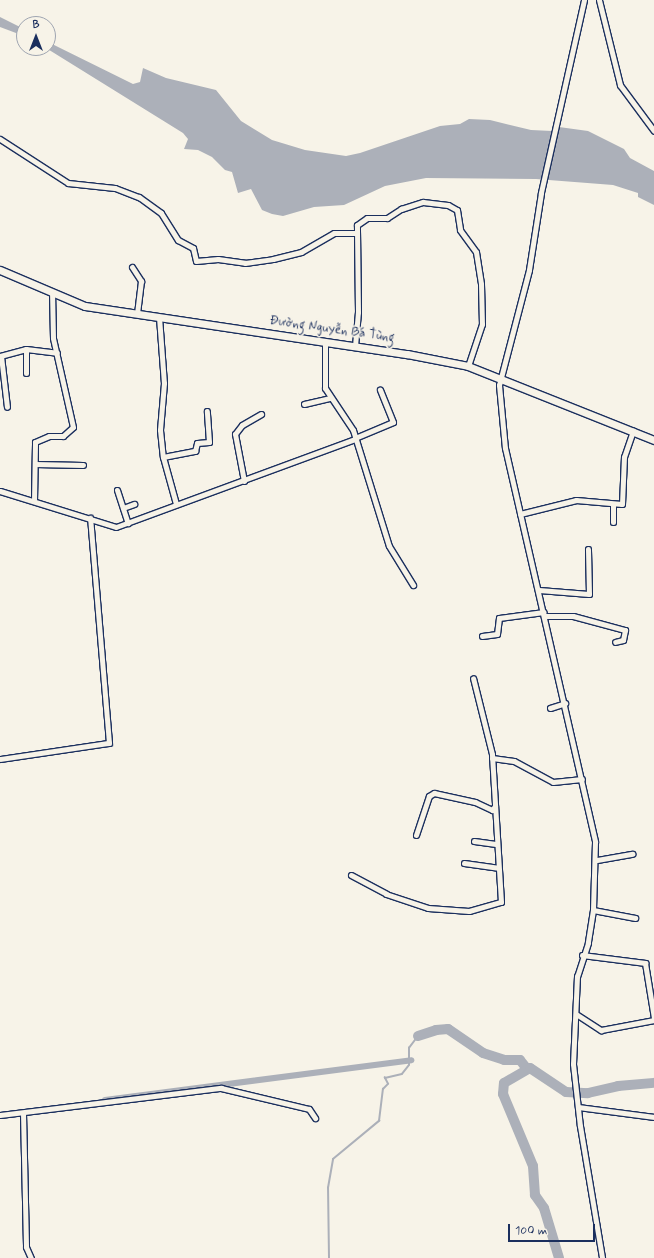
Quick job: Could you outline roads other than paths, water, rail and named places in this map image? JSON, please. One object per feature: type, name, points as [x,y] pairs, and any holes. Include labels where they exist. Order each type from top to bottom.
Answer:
[{"type":"main road","name":"Đường Nguyễn Bá Tùng","points":[[0,270],[85,306],[355,346],[468,366],[500,377],[654,440]]},
{"type":"street","points":[[584,0],[559,119],[541,193],[529,270],[500,377],[505,448],[565,703],[582,780],[597,860],[593,910],[588,943],[582,955],[577,976],[574,1064],[577,1104],[602,1258]]},
{"type":"street","points":[[599,0],[621,87],[654,131]]},
{"type":"street","points":[[0,139],[68,183],[115,188],[139,197],[161,213],[178,240],[193,248],[196,261],[218,259],[245,263],[273,259],[301,252],[334,233],[356,233]]},
{"type":"street","points":[[355,346],[358,312],[356,233],[360,221],[387,218],[401,209],[422,202],[448,205],[457,210],[460,230],[478,257],[481,284],[482,324],[468,366]]},
{"type":"street","points":[[132,267],[141,281],[137,314]]},
{"type":"street","points":[[34,501],[35,442],[49,436],[63,436],[73,427],[52,331],[52,292]]},
{"type":"street","points":[[159,317],[164,383],[160,425],[163,457],[176,504]]},
{"type":"street","points":[[325,342],[323,376],[330,398],[355,438],[389,546],[413,585]]},
{"type":"street","points":[[7,407],[1,356],[26,350],[57,353]]},
{"type":"street","points":[[26,350],[26,373]]},
{"type":"street","points":[[0,491],[116,527],[176,504],[244,481],[393,422],[380,389]]},
{"type":"street","points":[[304,404],[330,398]]},
{"type":"street","points":[[163,457],[195,451],[197,443],[209,442],[207,411]]},
{"type":"street","points":[[244,481],[235,434],[242,425],[261,414]]},
{"type":"street","points":[[520,514],[576,500],[622,504],[624,457],[635,432]]},
{"type":"street","points":[[35,464],[83,465]]},
{"type":"street","points":[[117,490],[128,523]]},
{"type":"street","points":[[123,508],[134,504]]},
{"type":"street","points":[[613,504],[613,522]]},
{"type":"street","points":[[0,759],[109,743],[90,518]]},
{"type":"street","points":[[538,590],[589,594],[588,549]]},
{"type":"street","points":[[482,636],[497,634],[499,618],[544,614],[573,616],[625,630],[623,640],[614,642]]},
{"type":"street","points":[[351,875],[386,894],[428,908],[469,911],[501,902],[496,844],[492,758],[473,678]]},
{"type":"street","points":[[550,708],[565,703]]},
{"type":"street","points":[[492,758],[514,761],[553,782],[582,780]]},
{"type":"street","points":[[416,835],[429,796],[434,793],[475,802],[492,810],[495,806]]},
{"type":"street","points":[[474,841],[496,844]]},
{"type":"street","points":[[597,860],[632,854]]},
{"type":"street","points":[[464,864],[498,868]]},
{"type":"street","points":[[593,910],[635,918]]},
{"type":"street","points":[[576,1014],[590,1026],[601,1030],[654,1019],[645,963],[582,955]]},
{"type":"street","points":[[0,1115],[222,1088],[309,1109],[315,1118]]},
{"type":"street","points":[[577,1104],[654,1117]]},
{"type":"street","points":[[23,1113],[26,1247],[31,1258]]},
{"type":"waterway","points":[[418,1036],[436,1030],[448,1029],[483,1053],[504,1060],[520,1060],[527,1069]]},
{"type":"waterway","points":[[329,1258],[328,1188],[333,1159],[379,1121],[383,1089],[388,1084],[385,1078],[402,1074],[409,1065],[409,1048],[418,1036]]},
{"type":"waterway","points":[[105,1100],[411,1060]]},
{"type":"waterway","points":[[559,1258],[544,1208],[535,1195],[533,1166],[503,1094],[504,1083],[530,1068],[566,1092],[588,1093],[618,1086],[654,1083]]}]
